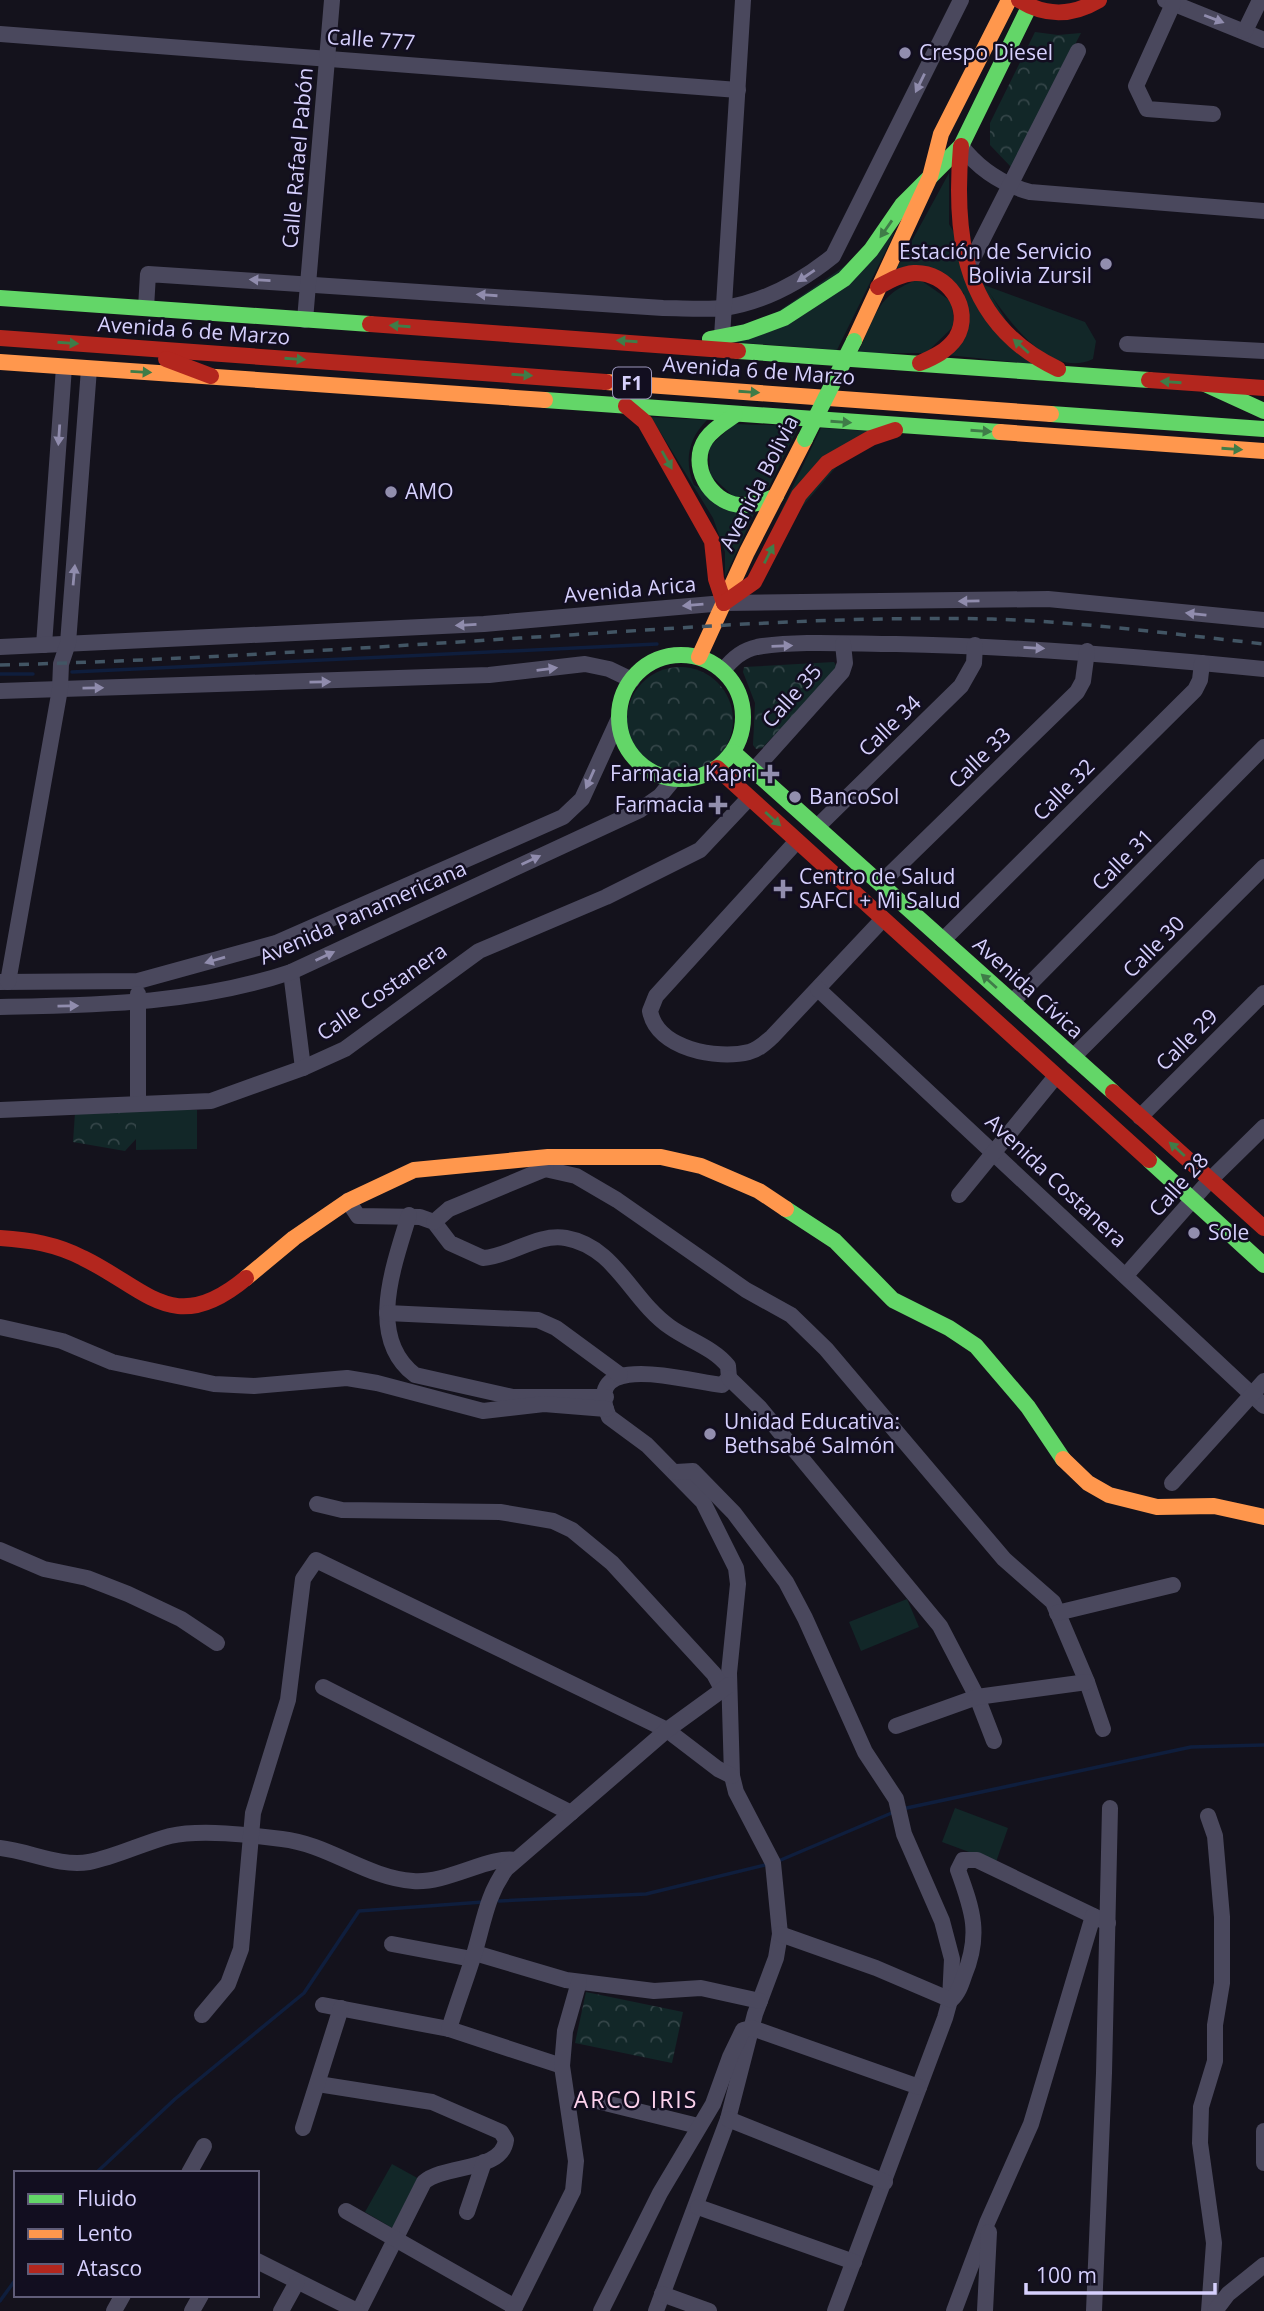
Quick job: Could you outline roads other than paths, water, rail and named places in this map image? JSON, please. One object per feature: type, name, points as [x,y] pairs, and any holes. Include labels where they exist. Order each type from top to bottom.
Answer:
[{"type":"main road","name":"Avenida Bolivia","points":[[699,657],[854,341],[930,177],[941,134],[1009,0]]},
{"type":"main road","points":[[1024,3],[1048,13],[1068,13],[1099,0]]},
{"type":"main road","name":"Avenida Bolivia","points":[[930,177],[961,146],[1024,3]]},
{"type":"main road","points":[[961,146],[957,187],[958,222],[978,292],[1010,336],[1037,359],[1082,376]]},
{"type":"main road","points":[[665,344],[722,337],[784,318],[844,279],[871,250],[902,205],[930,177]]},
{"type":"main road","points":[[878,287],[917,273],[936,276],[950,287],[959,300],[962,316],[960,332],[938,356],[919,363]]},
{"type":"main road","name":"Avenida 6 de Marzo","points":[[0,298],[1264,388]]},
{"type":"main road","name":"Avenida 6 de Marzo","points":[[0,323],[1000,394]]},
{"type":"main road","name":"Avenida 6 de Marzo","points":[[0,338],[1264,429]]},
{"type":"main road","points":[[134,348],[211,376]]},
{"type":"main road","name":"Avenida 6 de Marzo","points":[[0,362],[1264,451]]},
{"type":"main road","points":[[1205,384],[1264,412]]},
{"type":"main road","points":[[626,406],[645,422],[712,541],[716,579],[724,603],[754,582],[799,495],[827,463],[871,438],[913,426]]},
{"type":"main road","points":[[1222,409],[1264,412]]},
{"type":"main road","points":[[735,415],[717,428],[702,446],[699,466],[703,480],[714,494],[730,503],[750,505],[776,496]]},
{"type":"main road","points":[[684,655],[699,657],[723,671],[733,682],[743,710],[741,732],[733,752],[717,768],[704,775],[674,779],[653,772],[635,759],[624,740],[620,718],[621,704],[632,680],[642,669],[662,658],[684,655]]},
{"type":"main road","name":"Avenida Cívica","points":[[733,752],[1264,1228]]},
{"type":"main road","points":[[717,768],[1264,1265]]},
{"type":"main road","points":[[0,1238],[37,1240],[60,1248],[84,1258],[142,1296],[172,1307],[191,1306],[230,1291],[294,1238],[348,1201],[414,1170],[661,1157],[701,1166],[758,1191],[835,1241],[894,1300],[976,1346],[1028,1407],[1058,1455],[1088,1483],[1110,1494],[1157,1507],[1214,1506],[1264,1517]]},
{"type":"street","name":"Calle Rafael Pabón","points":[[306,320],[332,0]]},
{"type":"street","points":[[722,337],[743,0]]},
{"type":"street","points":[[146,308],[148,274],[663,308],[724,308],[804,280],[833,256],[961,0]]},
{"type":"street","points":[[1245,31],[1260,0]]},
{"type":"street","points":[[1213,114],[1147,108],[1138,96],[1136,86],[1169,2],[1264,40]]},
{"type":"street","name":"Calle 777","points":[[0,34],[738,90]]},
{"type":"street","points":[[969,266],[1078,51]]},
{"type":"street","points":[[961,146],[978,167],[1009,185],[1030,192],[1264,211]]},
{"type":"street","points":[[1128,344],[1264,351]]},
{"type":"street","points":[[44,645],[64,367]]},
{"type":"street","points":[[4,982],[60,688],[61,664],[68,643],[89,369]]},
{"type":"street","name":"Avenida Arica","points":[[0,647],[484,624],[724,603],[1048,599],[1264,620]]},
{"type":"street","points":[[723,671],[733,658],[755,648],[843,644],[975,645],[1087,651],[1264,669]]},
{"type":"street","name":"Calle 35","points":[[754,771],[842,672],[845,663],[843,644]]},
{"type":"street","name":"Calle 34","points":[[817,827],[961,686],[972,671],[975,645]]},
{"type":"street","name":"Calle 33","points":[[881,883],[1077,692],[1086,670],[1087,651]]},
{"type":"street","name":"Calle 32","points":[[943,940],[1195,690],[1200,680],[1202,663]]},
{"type":"street","points":[[0,691],[489,676],[584,664],[609,669],[632,680]]},
{"type":"street","name":"Avenida Panamericana","points":[[4,982],[138,981],[276,943],[563,817],[582,799],[620,718]]},
{"type":"street","name":"Calle 31","points":[[1012,1002],[1264,747]]},
{"type":"street","name":"Avenida Panamericana","points":[[0,1007],[138,1004],[262,981],[291,972],[640,810],[660,796],[674,779]]},
{"type":"street","name":"Calle Costanera","points":[[0,1110],[211,1101],[303,1068],[345,1049],[479,951],[606,897],[700,850],[749,798]]},
{"type":"street","points":[[797,841],[656,996],[650,1011],[656,1027],[683,1046],[706,1052],[750,1052],[766,1043],[883,919]]},
{"type":"street","name":"Calle 30","points":[[1073,1057],[1264,867]]},
{"type":"street","points":[[291,972],[303,1068]]},
{"type":"street","points":[[138,981],[138,1103]]},
{"type":"street","name":"Avenida Costanera","points":[[818,989],[1127,1274],[1258,1400]]},
{"type":"street","name":"Calle 29","points":[[1140,1117],[1264,993]]},
{"type":"street","points":[[959,1195],[992,1151],[1056,1076]]},
{"type":"street","name":"Calle 28","points":[[1127,1274],[1210,1180],[1264,1127]]},
{"type":"street","points":[[433,1222],[449,1209],[546,1163],[617,1200],[746,1290],[791,1315],[826,1349],[1004,1559],[1019,1575],[1043,1591],[1057,1613],[1087,1682],[1103,1729]]},
{"type":"street","points":[[348,1201],[358,1216],[409,1215],[433,1222],[450,1242],[483,1258],[507,1253],[545,1238],[564,1238],[586,1244],[612,1262],[632,1289],[669,1327],[725,1363],[729,1378],[760,1408],[905,1580],[952,1644],[994,1741]]},
{"type":"street","points":[[409,1215],[392,1277],[387,1313],[394,1350],[415,1375],[513,1396],[606,1403]]},
{"type":"street","points":[[387,1313],[538,1320],[556,1328],[620,1375]]},
{"type":"street","points":[[0,1327],[62,1341],[112,1362],[214,1384],[254,1386],[347,1378],[377,1383],[483,1411],[544,1404],[606,1403]]},
{"type":"street","points":[[656,2311],[698,2207],[728,2119],[760,2001],[776,1958],[780,1934],[774,1863],[736,1792],[732,1776],[726,1687],[738,1584],[736,1568],[713,1518],[676,1472],[647,1445],[616,1423],[606,1403],[611,1381],[620,1375],[652,1375],[722,1385],[729,1378]]},
{"type":"street","points":[[1172,1483],[1258,1400],[1264,1381]]},
{"type":"street","points":[[676,1472],[693,1471],[713,1489],[786,1582],[865,1752],[896,1799],[910,1852],[948,1940],[952,1959],[950,2000],[885,2182],[835,2311]]},
{"type":"street","points":[[317,1504],[342,1510],[500,1512],[554,1521],[572,1530],[612,1563],[726,1687]]},
{"type":"street","points":[[0,1550],[44,1569],[87,1578],[128,1594],[181,1619],[217,1643]]},
{"type":"street","points":[[202,2015],[228,1984],[241,1949],[253,1813],[288,1700],[303,1579],[316,1560],[667,1730],[718,1769],[732,1776]]},
{"type":"street","points":[[1057,1613],[1173,1585]]},
{"type":"street","points":[[896,1726],[977,1697],[1087,1682]]},
{"type":"street","points":[[323,1687],[571,1813]]},
{"type":"street","points":[[449,2029],[494,1887],[516,1860],[667,1730],[726,1687]]},
{"type":"street","points":[[1094,2311],[1100,1920],[1110,1808]]},
{"type":"street","points":[[1208,1816],[1215,1836],[1223,1917],[1222,1983],[1215,2025],[1215,2061],[1201,2107],[1200,2143],[1214,2243],[1209,2311]]},
{"type":"street","points":[[0,1849],[24,1850],[57,1861],[88,1862],[172,1836],[207,1833],[300,1842],[377,1872],[415,1882],[452,1877],[483,1866],[516,1860]]},
{"type":"street","points":[[950,2000],[959,1989],[972,1957],[975,1937],[974,1918],[958,1870],[963,1860],[977,1860],[1100,1920]]},
{"type":"street","points":[[954,2311],[987,2223],[1031,2123],[1100,1920]]},
{"type":"street","points":[[780,1934],[876,1968],[950,2000]]},
{"type":"street","points":[[392,1944],[473,1956],[538,1975],[579,1982],[654,1991],[701,1988],[760,2001]]},
{"type":"street","points":[[346,2211],[514,2309],[573,2191],[576,2161],[562,2066],[565,2031],[579,1982]]},
{"type":"street","points":[[323,2005],[449,2029],[562,2066]]},
{"type":"street","points":[[303,2128],[341,2008]]},
{"type":"street","points":[[601,2311],[660,2193],[713,2104],[740,2034],[752,2028],[919,2087]]},
{"type":"street","points":[[259,2262],[358,2311],[424,2182],[437,2173],[499,2156],[505,2145],[505,2137],[459,2111],[432,2102],[318,2084]]},
{"type":"street","points":[[601,2102],[698,2126]]},
{"type":"street","points":[[728,2119],[885,2182]]},
{"type":"street","points":[[1264,2131],[1264,2163]]},
{"type":"street","points":[[191,2171],[204,2146]]},
{"type":"street","points":[[467,2212],[484,2162]]},
{"type":"street","points":[[698,2207],[854,2262]]},
{"type":"street","points":[[985,2311],[987,2223]]},
{"type":"street","points":[[1215,2311],[1228,2294],[1264,2265]]},
{"type":"street","points":[[281,2311],[297,2282]]},
{"type":"street","points":[[662,2294],[709,2311]]},
{"type":"waterway","points":[[72,672],[657,644]]},
{"type":"waterway","points":[[0,674],[33,674]]},
{"type":"waterway","points":[[902,1809],[1191,1747],[1264,1745]]},
{"type":"waterway","points":[[776,1862],[894,1812]]},
{"type":"waterway","points":[[499,1901],[646,1894],[769,1864]]},
{"type":"waterway","points":[[98,2171],[175,2099],[304,1993],[359,1911],[483,1902]]},
{"type":"waterway","points":[[0,2301],[14,2282]]},
{"type":"railway","points":[[0,665],[219,656],[737,625],[890,619],[992,619],[1060,623],[1264,644]]},
{"type":"place","name":"Crespo Diesel","points":[[905,53]]},
{"type":"place","name":"Estación de Servicio Bolivia Zursil","points":[[1106,264]]},
{"type":"place","name":"AMO","points":[[391,492]]},
{"type":"place","name":"Farmacia Kapri","points":[[770,774]]},
{"type":"place","name":"BancoSol","points":[[795,797]]},
{"type":"place","name":"Farmacia","points":[[718,805]]},
{"type":"place","name":"Centro de Salud SAFCI + Mi Salud","points":[[783,889]]},
{"type":"place","name":"Sole","points":[[1194,1233]]},
{"type":"place","name":"Unidad Educativa: Bethsabé Salmón","points":[[710,1434]]},
{"type":"district","name":"ARCO IRIS","points":[[636,2100]]}]
